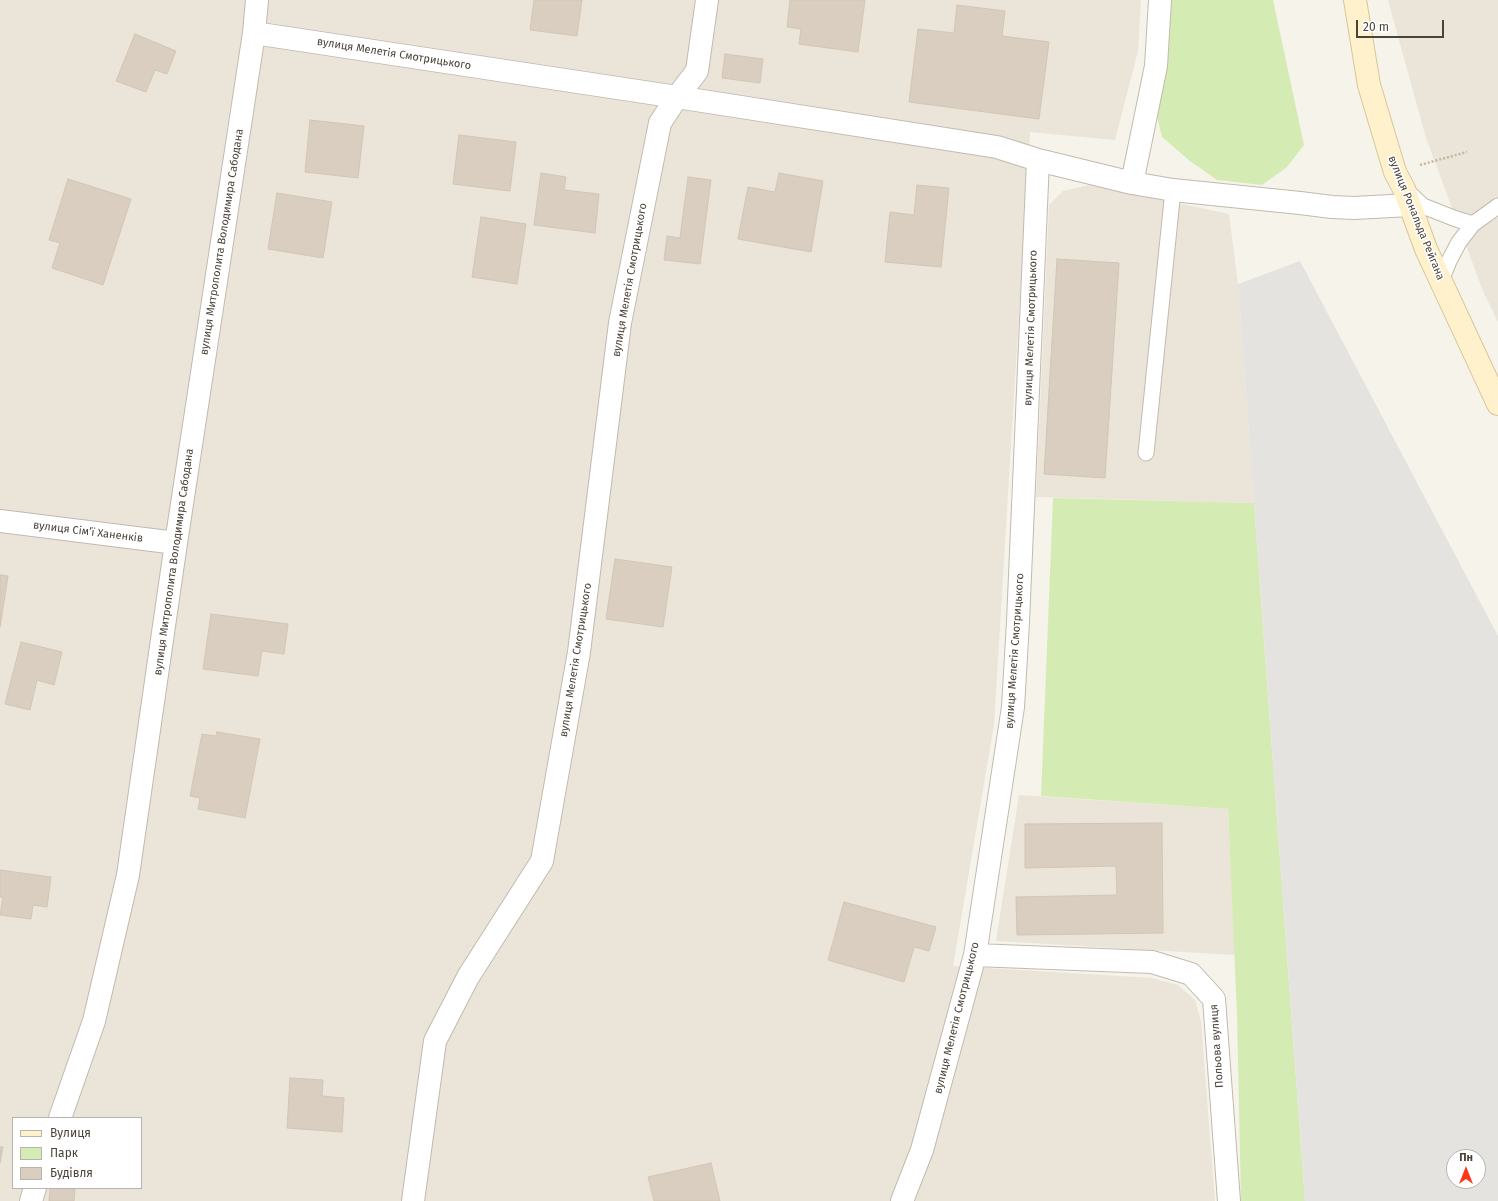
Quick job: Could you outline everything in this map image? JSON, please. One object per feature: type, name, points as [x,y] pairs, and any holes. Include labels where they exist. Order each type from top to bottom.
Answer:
[{"type":"main road","name":"вулиця Рональда Рейгана","points":[[1355,0],[1369,85],[1395,172],[1407,197],[1426,249],[1498,404]]},
{"type":"street","name":"вулиця Митрополита Володимира Сабодана","points":[[60,1117],[94,1021],[128,875],[176,543],[254,33],[257,0]]},
{"type":"street","name":"вулиця Мелетія Смотрицького","points":[[413,1201],[435,1041],[468,977],[542,861],[579,652],[620,323],[660,123],[677,97],[697,71],[707,0]]},
{"type":"street","points":[[1132,183],[1156,66],[1160,0]]},
{"type":"street","name":"вулиця Мелетія Смотрицького","points":[[254,33],[677,97],[997,148],[1038,160],[1132,183],[1173,190],[1354,208],[1407,197]]},
{"type":"street","name":"вулиця Мелетія Смотрицького","points":[[902,1201],[922,1150],[975,955],[1013,708],[1038,160]]},
{"type":"street","name":"вулиця Сімʼї Ханенків","points":[[0,521],[176,543]]},
{"type":"street","name":"Польова вулиця","points":[[975,955],[1152,962],[1191,974],[1214,1000],[1229,1201]]},
{"type":"street","points":[[31,1201],[35,1189]]},
{"type":"lane","points":[[1146,453],[1173,190]]},
{"type":"lane","points":[[1407,197],[1423,206],[1473,224]]},
{"type":"lane","points":[[1442,281],[1449,261],[1459,242],[1473,224],[1498,206]]},
{"type":"shaded area","points":[[0,0],[1141,0],[1138,51],[1115,140],[1030,132],[994,725],[953,966],[1152,978],[1178,985],[1195,1000],[1201,1021],[1215,1201],[0,1201]]},
{"type":"shaded area","points":[[1388,0],[1498,0],[1498,322],[1483,291],[1426,138]]},
{"type":"shaded area","points":[[1090,185],[1229,214],[1238,284],[1254,503],[1036,497],[1049,205],[1063,191]]},
{"type":"shaded area","points":[[1300,261],[1498,636],[1498,1201],[1305,1201],[1238,284]]},
{"type":"shaded area","points":[[1019,795],[1228,809],[1235,955],[996,941]]},
{"type":"green space","points":[[1164,0],[1273,0],[1304,145],[1287,167],[1262,185],[1217,180],[1190,161],[1162,137],[1157,117]]},
{"type":"green space","points":[[1053,498],[1254,503],[1305,1201],[1241,1201],[1237,1014],[1228,809],[1041,796]]},
{"type":"building","points":[[534,0],[582,0],[577,36],[530,30]]},
{"type":"building","points":[[790,0],[865,0],[858,52],[799,44],[801,29],[787,27]]},
{"type":"building","points":[[957,5],[1005,11],[1002,36],[1049,42],[1039,119],[909,102],[918,29],[954,33]]},
{"type":"building","points":[[135,34],[176,51],[167,74],[155,70],[146,92],[116,81]]},
{"type":"building","points":[[725,54],[763,59],[760,83],[722,78]]},
{"type":"building","points":[[310,120],[364,126],[358,178],[305,172]]},
{"type":"building","points":[[459,135],[516,142],[510,191],[453,184]]},
{"type":"building","points":[[541,173],[566,177],[564,190],[599,194],[595,233],[534,225]]},
{"type":"building","points":[[779,173],[823,181],[811,252],[738,239],[748,187],[775,192]]},
{"type":"building","points":[[688,177],[711,180],[700,264],[664,260],[667,236],[680,238]]},
{"type":"building","points":[[68,179],[131,199],[103,285],[52,268],[60,243],[49,240]]},
{"type":"building","points":[[917,185],[949,188],[941,267],[885,262],[890,212],[914,215]]},
{"type":"building","points":[[277,193],[332,202],[323,258],[268,249]]},
{"type":"building","points":[[481,217],[526,224],[517,284],[472,277]]},
{"type":"building","points":[[1057,259],[1119,263],[1105,478],[1044,474]]},
{"type":"building","points":[[615,559],[672,567],[663,627],[606,619]]},
{"type":"building","points":[[0,575],[8,576],[0,627]]},
{"type":"building","points":[[211,614],[288,624],[284,654],[262,651],[258,676],[203,669]]},
{"type":"building","points":[[21,642],[62,652],[54,685],[37,680],[30,710],[5,704]]},
{"type":"building","points":[[217,732],[260,739],[245,818],[198,809],[200,798],[190,796],[202,734],[216,736]]},
{"type":"building","points":[[1162,823],[1163,933],[1017,935],[1016,897],[1117,895],[1116,866],[1025,868],[1025,824]]},
{"type":"building","points":[[0,870],[51,877],[47,907],[33,905],[31,919],[0,915],[3,897],[0,897]]},
{"type":"building","points":[[844,902],[936,927],[929,951],[914,947],[904,982],[828,960]]},
{"type":"building","points":[[290,1078],[323,1080],[322,1096],[344,1098],[342,1132],[287,1128]]},
{"type":"building","points":[[0,1147],[3,1147],[0,1163]]},
{"type":"building","points":[[711,1163],[720,1201],[654,1201],[648,1177]]},
{"type":"building","points":[[50,1189],[75,1189],[74,1201],[49,1201]]}]
